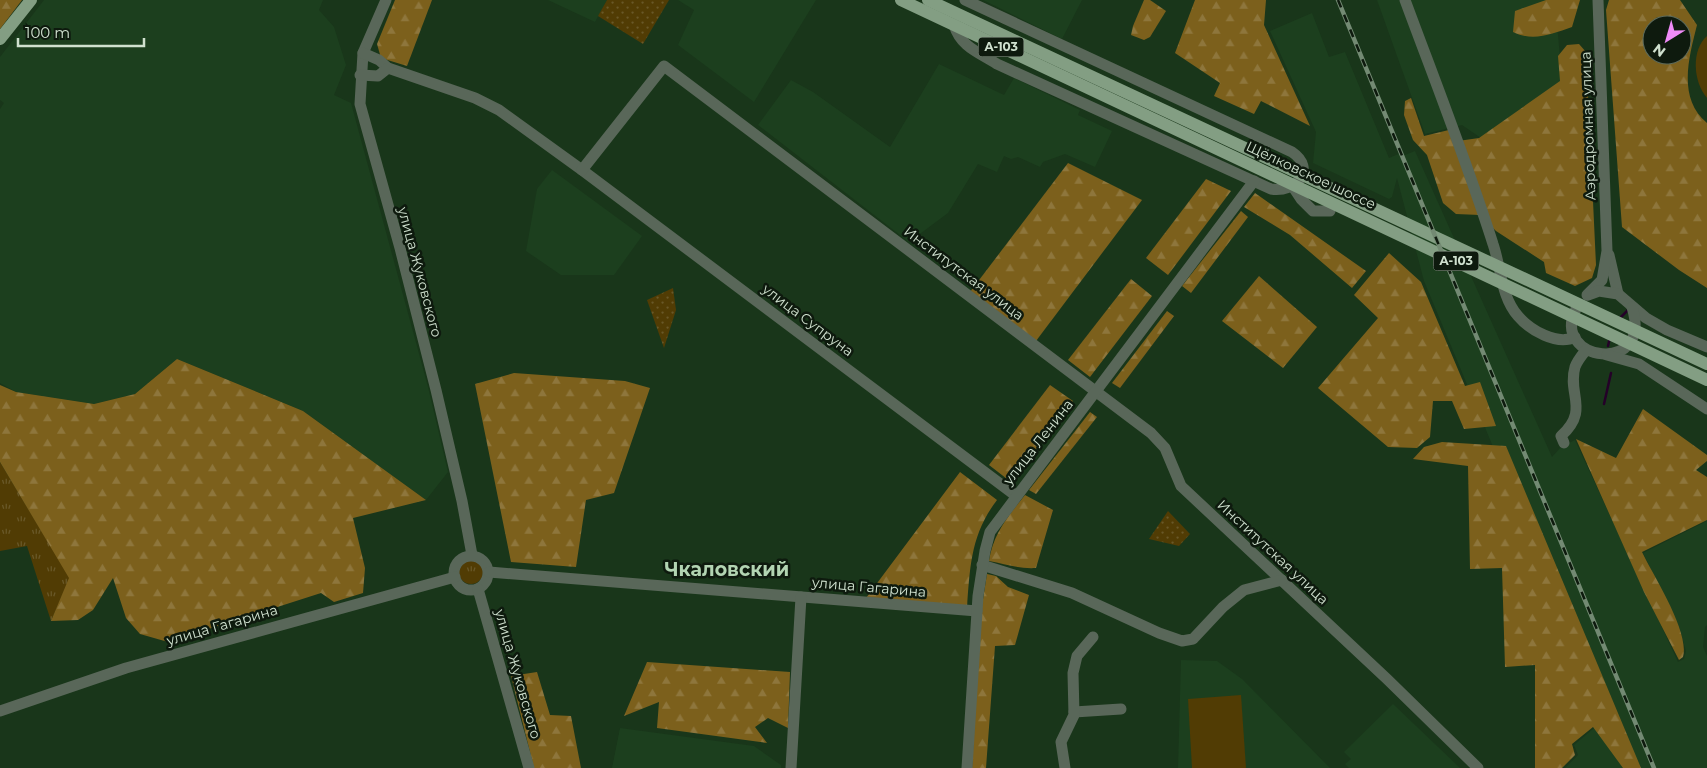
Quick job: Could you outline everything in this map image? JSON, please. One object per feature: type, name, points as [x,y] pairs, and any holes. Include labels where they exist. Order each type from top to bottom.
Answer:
[{"type":"main road","points":[[0,38],[30,0]]},
{"type":"main road","name":"Щёлковское шоссе","points":[[901,0],[1707,364]]},
{"type":"main road","name":"Щёлковское шоссе","points":[[928,0],[1707,380]]},
{"type":"street","name":"улица Жуковского","points":[[386,0],[364,53],[360,75],[362,118],[400,248],[434,381],[462,501],[472,555]]},
{"type":"street","name":"А-103","points":[[954,25],[958,37],[964,44],[997,64],[1254,181],[1279,191],[1293,187],[1300,179],[1303,165],[1302,160],[1292,152],[965,0]]},
{"type":"street","points":[[1404,0],[1494,245],[1508,300],[1518,316],[1534,330],[1562,341],[1575,337]]},
{"type":"street","name":"Аэродромная улица","points":[[1598,0],[1607,251]]},
{"type":"street","points":[[364,53],[388,68],[475,98],[499,110],[582,170]]},
{"type":"street","name":"Институтская улица","points":[[582,170],[664,66],[1151,432],[1165,448],[1181,486],[1478,768]]},
{"type":"street","points":[[360,75],[378,76],[388,68]]},
{"type":"street","name":"улица Супруна","points":[[582,170],[1015,495]]},
{"type":"street","name":"улица Ленина","points":[[967,768],[977,611],[982,565],[990,532],[1015,495],[1097,392],[1254,181]]},
{"type":"street","points":[[1293,187],[1301,199],[1313,211],[1330,211]]},
{"type":"street","points":[[1607,251],[1618,294],[1632,307],[1667,330],[1707,347]]},
{"type":"street","points":[[1607,251],[1602,280],[1578,303],[1573,314],[1572,326],[1575,337],[1586,350],[1639,364],[1707,409]]},
{"type":"street","points":[[1587,295],[1599,291],[1618,294]]},
{"type":"street","points":[[1607,355],[1619,352],[1629,344],[1635,332],[1636,320],[1632,307]]},
{"type":"street","points":[[1635,332],[1645,329],[1667,330]]},
{"type":"street","points":[[1629,344],[1632,354],[1639,364]]},
{"type":"street","points":[[1564,443],[1561,436],[1574,422],[1576,410],[1575,368],[1586,350]]},
{"type":"street","points":[[472,555],[485,562],[489,572],[486,582],[478,589],[472,590],[461,586],[455,577],[458,562],[472,555]]},
{"type":"street","points":[[982,565],[1072,593],[1142,624],[1159,634],[1182,641],[1193,639],[1223,607],[1244,590],[1282,580]]},
{"type":"street","name":"улица Гагарина","points":[[489,572],[977,611]]},
{"type":"street","name":"улица Гагарина","points":[[0,711],[126,668],[455,577]]},
{"type":"street","name":"улица Жуковского","points":[[478,589],[529,768]]},
{"type":"street","points":[[790,768],[801,597]]},
{"type":"street","points":[[1065,768],[1061,742],[1074,712],[1073,673],[1077,656],[1092,637]]},
{"type":"street","points":[[1074,712],[1121,709]]},
{"type":"shaded area","points":[[44,0],[323,0],[319,10],[334,27],[346,65],[334,95],[351,103],[428,387],[448,472],[426,500],[303,411],[177,359],[135,394],[94,404],[16,392],[0,383],[0,109],[4,103],[0,100],[0,57]]},
{"type":"shaded area","points":[[548,0],[607,0],[595,22]]},
{"type":"shaded area","points":[[678,0],[816,0],[754,102],[678,45],[694,10]]},
{"type":"shaded area","points":[[983,0],[1082,0],[1062,39]]},
{"type":"shaded area","points":[[1377,0],[1555,0],[1562,81],[1481,138],[1462,125],[1425,134]]},
{"type":"shaded area","points":[[1312,13],[1329,57],[1345,52],[1389,158],[1403,152],[1405,155],[1415,151],[1552,457],[1561,447],[1575,440],[1678,662],[1684,659],[1686,651],[1679,627],[1643,553],[1707,521],[1707,625],[1705,627],[1703,647],[1707,656],[1707,768],[1565,768],[1578,755],[1574,745],[1606,718],[1424,281],[1397,178],[1392,197],[1389,199],[1313,163],[1316,132],[1270,31]]},
{"type":"shaded area","points":[[939,64],[1004,95],[1014,78],[1080,110],[1078,115],[1112,131],[1095,167],[1065,154],[1043,162],[1040,167],[1018,157],[1011,159],[1004,156],[997,172],[978,164],[948,213],[909,242],[758,125],[791,80],[813,92],[890,147]]},
{"type":"shaded area","points":[[552,170],[642,236],[614,275],[561,275],[526,251],[537,189]]},
{"type":"shaded area","points":[[1181,660],[1217,661],[1242,679],[1330,768],[1178,768]]},
{"type":"shaded area","points":[[1393,704],[1460,768],[1349,768],[1345,764],[1351,759],[1344,752]]},
{"type":"shaded area","points":[[620,728],[754,746],[781,765],[781,768],[612,768]]},
{"type":"green space","points":[[0,0],[22,0],[0,29]]},
{"type":"green space","points":[[395,0],[432,0],[407,66],[381,58],[377,44]]},
{"type":"green space","points":[[607,0],[669,0],[643,44],[598,16]]},
{"type":"green space","points":[[1144,0],[1150,0],[1166,11],[1150,37],[1144,40],[1131,35]]},
{"type":"green space","points":[[1195,0],[1266,0],[1264,25],[1310,126],[1261,101],[1254,114],[1214,96],[1220,83],[1175,53]]},
{"type":"green space","points":[[1546,0],[1580,0],[1572,27],[1535,37],[1513,32],[1515,11]]},
{"type":"green space","points":[[1609,0],[1680,0],[1690,15],[1642,15],[1642,65],[1689,65],[1689,89],[1692,102],[1698,113],[1707,123],[1707,288],[1679,270],[1622,227],[1606,10]]},
{"type":"green space","points":[[1692,18],[1697,25],[1692,46]]},
{"type":"green space","points":[[1707,36],[1707,98],[1699,84],[1696,58],[1698,49]]},
{"type":"green space","points":[[1579,44],[1586,52],[1596,265],[1592,278],[1575,286],[1546,273],[1544,262],[1496,231],[1480,215],[1456,214],[1443,203],[1427,155],[1413,140],[1404,115],[1405,101],[1411,98],[1424,136],[1453,129],[1458,141],[1479,138],[1560,81],[1558,56],[1567,45]]},
{"type":"green space","points":[[1068,163],[1142,200],[1036,341],[970,292]]},
{"type":"green space","points":[[1206,179],[1231,191],[1168,275],[1146,258]]},
{"type":"green space","points":[[1255,193],[1366,271],[1352,288],[1290,235],[1244,207]]},
{"type":"green space","points":[[1241,211],[1248,217],[1191,293],[1182,286]]},
{"type":"green space","points":[[1389,253],[1421,282],[1465,386],[1480,382],[1496,426],[1464,429],[1452,401],[1433,401],[1430,437],[1417,448],[1388,447],[1318,388],[1378,318],[1354,295]]},
{"type":"green space","points":[[1259,276],[1317,327],[1283,368],[1222,321]]},
{"type":"green space","points":[[1131,279],[1152,296],[1090,377],[1068,360]]},
{"type":"green space","points":[[673,288],[676,310],[664,348],[647,300]]},
{"type":"green space","points":[[1167,311],[1174,316],[1120,388],[1112,383]]},
{"type":"green space","points":[[177,359],[303,411],[426,500],[353,518],[365,568],[363,593],[334,602],[321,593],[168,642],[140,634],[126,618],[113,578],[93,610],[78,620],[51,621],[69,578],[0,462],[0,385],[16,392],[94,404],[135,394]]},
{"type":"green space","points":[[514,373],[625,381],[650,388],[614,493],[586,500],[576,567],[511,562],[475,384]]},
{"type":"green space","points":[[1050,385],[1073,401],[1011,482],[989,465]]},
{"type":"green space","points":[[1643,409],[1707,455],[1707,461],[1696,470],[1707,477],[1707,520],[1642,552],[1676,619],[1684,646],[1683,657],[1679,660],[1644,592],[1576,439],[1616,458]]},
{"type":"green space","points":[[1090,412],[1097,417],[1036,494],[1029,490]]},
{"type":"green space","points":[[1442,442],[1506,446],[1641,768],[1623,768],[1593,727],[1572,744],[1575,755],[1562,768],[1535,768],[1535,665],[1505,667],[1502,568],[1470,569],[1468,466],[1413,459],[1424,447]]},
{"type":"green space","points":[[0,462],[70,578],[51,621],[27,546],[0,551]]},
{"type":"green space","points":[[960,472],[997,500],[982,525],[973,551],[967,608],[866,598]]},
{"type":"green space","points":[[1025,495],[1053,510],[1036,568],[1018,567],[989,561],[998,534],[1007,518]]},
{"type":"green space","points":[[1168,511],[1190,534],[1179,546],[1149,539]]},
{"type":"green space","points":[[471,560],[476,561],[482,567],[482,577],[476,583],[471,584],[466,583],[460,577],[459,572],[460,567],[466,561]]},
{"type":"green space","points":[[987,574],[996,576],[1008,587],[1029,595],[1015,645],[995,646],[986,768],[972,768],[981,612]]},
{"type":"green space","points":[[647,662],[790,672],[788,728],[768,718],[755,727],[767,743],[657,728],[659,702],[624,716]]},
{"type":"green space","points":[[537,672],[550,715],[571,716],[581,768],[534,768],[511,676]]},
{"type":"green space","points":[[1241,695],[1246,768],[1192,768],[1188,699]]},
{"type":"waterway","points":[[1619,319],[1628,310]]},
{"type":"waterway","points":[[1608,346],[1610,337]]},
{"type":"waterway","points":[[1604,404],[1611,373]]},
{"type":"railway","points":[[1338,0],[1654,768]]},
{"type":"district","name":"Чкаловский","points":[[727,569]]}]
